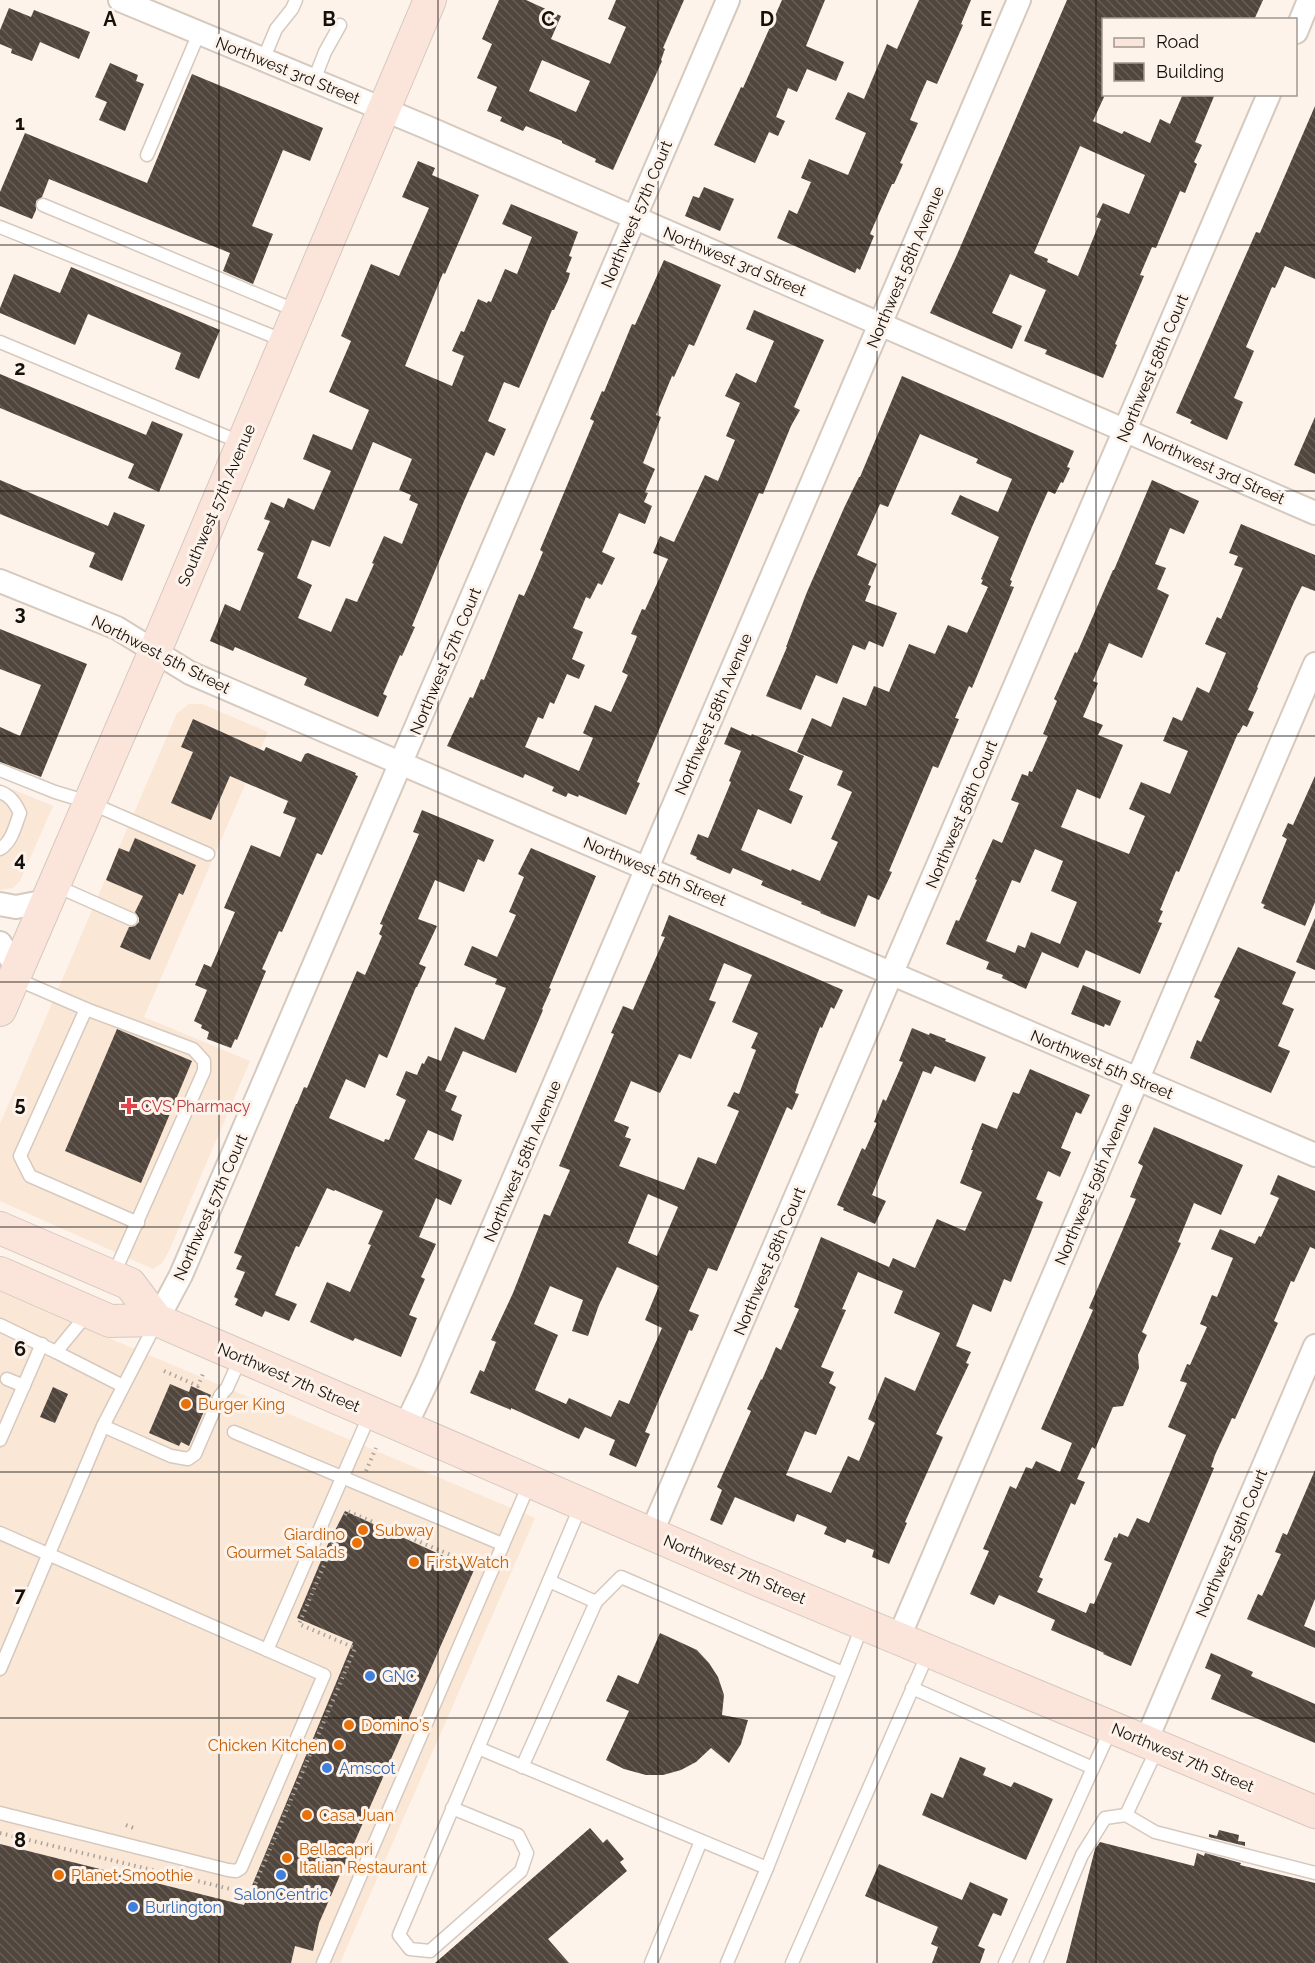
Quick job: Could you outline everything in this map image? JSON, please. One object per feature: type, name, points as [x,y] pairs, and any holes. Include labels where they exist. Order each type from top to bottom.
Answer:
[{"type":"main road","name":"Southwest 57th Avenue","points":[[0,1010],[155,651],[430,0]]},
{"type":"main road","name":"Northwest 7th Street","points":[[0,1228],[130,1284],[157,1320]]},
{"type":"main road","name":"Northwest 7th Street","points":[[0,1273],[110,1321],[157,1320],[651,1534],[1315,1812]]},
{"type":"street","name":"Northwest 3rd Street","points":[[120,0],[148,5],[199,33],[383,109],[1315,513]]},
{"type":"street","name":"Northwest 57th Court","points":[[157,1320],[181,1275],[728,0]]},
{"type":"street","name":"Northwest 58th Avenue","points":[[405,1427],[1020,0]]},
{"type":"street","points":[[1297,30],[1309,0]]},
{"type":"street","name":"Northwest 58th Court","points":[[651,1534],[1268,96]]},
{"type":"street","name":"Northwest 5th Street","points":[[0,581],[117,628],[190,673],[1315,1155]]},
{"type":"street","name":"Northwest 59th Avenue","points":[[899,1637],[1315,664]]},
{"type":"street","points":[[0,904],[16,907],[50,893]]},
{"type":"street","points":[[0,943],[16,974]]},
{"type":"street","name":"Northwest 59th Court","points":[[1152,1743],[1315,1346]]},
{"type":"lane","points":[[263,60],[276,28],[292,9],[296,0]]},
{"type":"lane","points":[[314,80],[340,25]]},
{"type":"lane","points":[[147,155],[199,33]]},
{"type":"lane","points":[[43,205],[297,311]]},
{"type":"lane","points":[[0,227],[285,341]]},
{"type":"lane","points":[[0,342],[242,443]]},
{"type":"lane","points":[[0,770],[55,792],[88,802],[208,854]]},
{"type":"lane","points":[[0,792],[15,802],[20,813],[11,837],[0,849]]},
{"type":"lane","points":[[50,893],[131,919]]},
{"type":"lane","points":[[16,974],[86,1009],[193,1049],[204,1062],[204,1071],[113,1276]]},
{"type":"lane","points":[[86,1009],[20,1156],[30,1176],[138,1223]]},
{"type":"lane","points":[[56,1352],[89,1312]]},
{"type":"lane","points":[[0,1670],[103,1426],[157,1320]]},
{"type":"lane","points":[[0,1325],[123,1386]]},
{"type":"lane","points":[[2,1434],[42,1344]]},
{"type":"lane","points":[[103,1426],[171,1456],[189,1459],[195,1454],[220,1395],[227,1388],[242,1357]]},
{"type":"lane","points":[[7,1379],[24,1386]]},
{"type":"lane","points":[[267,1650],[370,1413]]},
{"type":"lane","points":[[234,1432],[502,1544]]},
{"type":"lane","points":[[323,1963],[530,1481]]},
{"type":"lane","points":[[452,1808],[518,1835],[527,1853],[521,1872],[430,1951],[410,1949],[399,1935],[452,1808],[582,1504]]},
{"type":"lane","points":[[0,1533],[324,1675],[248,1854],[241,1868],[236,1871],[0,1813]]},
{"type":"lane","points":[[522,1767],[596,1602],[621,1577],[843,1673]]},
{"type":"lane","points":[[549,1581],[596,1602]]},
{"type":"lane","points":[[727,1963],[864,1623]]},
{"type":"lane","points":[[792,1963],[929,1650]]},
{"type":"lane","points":[[912,1688],[1094,1768]]},
{"type":"lane","points":[[1005,1963],[1112,1727]]},
{"type":"lane","points":[[1126,1815],[1152,1743]]},
{"type":"lane","points":[[478,1748],[767,1868]]},
{"type":"lane","points":[[1036,1963],[1082,1855],[1105,1818],[1126,1815],[1155,1832],[1315,1873]]},
{"type":"lane","points":[[651,1963],[701,1841]]},
{"type":"path","points":[[164,1371],[198,1386],[203,1374]]},
{"type":"path","points":[[366,1471],[376,1448]]},
{"type":"path","points":[[343,1521],[347,1511],[471,1564]]},
{"type":"path","points":[[249,1894],[251,1894],[355,1648],[298,1624],[334,1542]]},
{"type":"path","points":[[126,1825],[137,1830]]},
{"type":"path","points":[[0,1833],[249,1894]]},
{"type":"path","points":[[245,1887],[249,1894]]},
{"type":"shaded area","points":[[189,704],[202,704],[268,732],[144,1017],[250,1061],[169,1251],[162,1263],[153,1269],[0,1201],[0,1124],[177,713]]},
{"type":"shaded area","points":[[0,784],[53,806],[20,881],[13,888],[0,890]]},
{"type":"shaded area","points":[[0,1292],[535,1518],[340,1963],[0,1963]]},
{"type":"building","points":[[499,0],[526,0],[561,16],[551,39],[610,64],[626,27],[608,19],[616,0],[684,0],[663,48],[665,49],[662,61],[613,170],[595,162],[596,159],[562,141],[526,126],[523,131],[500,121],[502,117],[487,111],[497,87],[477,78],[492,44],[482,39]],"holes":[[[542,60],[590,81],[576,112],[529,91]]]},
{"type":"building","points":[[782,0],[825,0],[806,46],[844,62],[836,81],[807,69],[797,92],[788,88],[776,117],[785,121],[778,136],[769,132],[755,163],[714,145],[741,87],[743,88]]},
{"type":"building","points":[[919,0],[971,0],[961,24],[963,25],[937,84],[927,80],[919,98],[910,120],[918,123],[900,163],[903,164],[870,234],[874,236],[860,270],[857,268],[855,273],[777,238],[789,210],[797,214],[811,182],[801,178],[809,159],[848,175],[866,133],[835,119],[848,92],[864,99],[887,44],[897,49]]},
{"type":"building","points":[[1067,0],[1263,0],[1255,18],[1102,18],[1102,96],[1104,97],[1093,121],[1122,134],[1124,131],[1150,143],[1160,119],[1170,124],[1182,96],[1214,96],[1195,142],[1202,145],[1194,162],[1197,164],[1185,193],[1180,191],[1156,248],[1152,247],[1140,275],[1144,276],[1103,378],[1045,354],[1047,350],[1024,341],[1046,290],[1010,274],[992,313],[1022,326],[1012,349],[930,313]],"holes":[[[1080,146],[1145,175],[1129,214],[1103,203],[1096,217],[1101,219],[1078,276],[1047,262],[1048,259],[1034,253]]]},
{"type":"building","points":[[9,8],[31,17],[34,10],[90,32],[79,59],[40,42],[32,61],[11,53],[12,49],[0,44],[0,30]]},
{"type":"building","points":[[110,63],[138,75],[136,81],[144,84],[125,131],[99,120],[107,102],[95,97]]},
{"type":"building","points":[[192,74],[323,128],[310,161],[283,150],[252,226],[273,234],[253,284],[223,271],[230,253],[49,179],[42,197],[36,201],[36,210],[32,219],[0,206],[0,192],[25,133],[147,183]]},
{"type":"building","points":[[1315,106],[1315,279],[1285,266],[1275,288],[1272,287],[1246,347],[1254,351],[1234,398],[1243,402],[1227,440],[1190,423],[1192,420],[1176,413],[1256,232],[1260,233]]},
{"type":"building","points":[[418,161],[435,168],[432,175],[479,195],[445,274],[443,273],[405,366],[452,386],[464,356],[452,351],[461,331],[464,332],[478,299],[487,303],[491,302],[505,269],[517,274],[532,237],[502,224],[511,204],[578,232],[569,256],[572,257],[566,272],[570,273],[568,280],[552,310],[519,388],[504,382],[488,421],[506,429],[494,456],[486,452],[464,501],[412,626],[415,627],[383,694],[387,696],[378,717],[304,685],[307,678],[235,647],[233,651],[210,641],[225,604],[240,611],[264,553],[257,550],[270,521],[264,519],[271,502],[284,508],[288,498],[314,510],[331,471],[303,459],[313,434],[352,450],[369,410],[329,392],[351,341],[341,336],[371,264],[399,276],[429,208],[402,197]],"holes":[[[373,442],[412,459],[399,490],[411,495],[409,500],[418,504],[402,544],[384,536],[357,602],[346,598],[331,632],[298,618],[312,585],[297,578],[312,540],[330,547]]]},
{"type":"building","points":[[704,187],[734,199],[720,231],[685,216],[693,196],[699,198]]},
{"type":"building","points":[[664,260],[721,285],[694,346],[689,344],[674,377],[672,376],[656,415],[661,417],[643,463],[655,469],[645,492],[648,493],[644,502],[652,506],[645,524],[619,513],[602,552],[615,558],[602,585],[598,583],[590,599],[586,597],[573,628],[583,632],[572,659],[585,665],[579,679],[567,674],[554,704],[550,702],[543,719],[538,717],[525,747],[579,771],[593,738],[583,733],[595,705],[611,712],[628,675],[622,672],[637,636],[631,634],[642,609],[645,610],[668,559],[653,553],[660,536],[674,542],[705,475],[718,481],[735,440],[726,436],[740,403],[725,396],[736,373],[756,383],[774,341],[746,329],[754,310],[824,340],[794,407],[800,410],[763,494],[759,493],[637,782],[640,783],[626,815],[579,795],[578,797],[568,793],[566,797],[552,791],[554,787],[525,774],[523,778],[447,746],[470,697],[473,698],[481,679],[484,680],[519,594],[524,596],[543,552],[540,550],[594,421],[590,419],[602,391],[604,392],[632,324],[635,325]]},
{"type":"building","points":[[71,267],[220,330],[199,379],[175,369],[181,353],[88,314],[75,345],[0,313],[14,274],[60,293]]},
{"type":"building","points":[[0,374],[146,435],[152,421],[183,434],[159,492],[128,478],[134,464],[0,408]]},
{"type":"building","points":[[902,376],[1074,451],[1063,483],[1061,482],[1055,494],[1048,491],[1032,527],[1010,580],[1012,581],[1010,586],[1014,587],[972,688],[969,686],[955,718],[959,719],[938,768],[933,766],[889,871],[892,872],[879,900],[868,895],[855,927],[761,885],[763,881],[733,868],[730,874],[690,854],[698,834],[708,838],[731,782],[729,781],[741,751],[724,744],[731,727],[804,756],[789,790],[803,796],[791,824],[758,809],[741,850],[820,881],[838,842],[831,839],[852,792],[837,785],[843,771],[797,752],[812,718],[831,727],[843,697],[866,706],[874,686],[889,692],[909,644],[935,654],[948,625],[967,633],[988,587],[981,584],[983,580],[981,579],[999,537],[951,514],[960,495],[998,512],[1012,479],[976,463],[978,459],[920,434],[888,507],[880,504],[857,555],[877,564],[868,585],[871,586],[865,601],[897,613],[883,647],[869,641],[865,650],[853,645],[837,684],[816,675],[801,710],[766,696],[807,592],[860,477]]},
{"type":"building","points":[[1315,417],[1315,474],[1294,465]]},
{"type":"building","points":[[0,480],[108,526],[114,512],[145,525],[122,581],[89,567],[95,553],[0,514]]},
{"type":"building","points":[[1152,480],[1199,501],[1184,534],[1170,528],[1155,564],[1166,568],[1157,589],[1169,595],[1142,658],[1109,643],[1093,681],[1098,683],[1083,717],[1103,725],[1098,735],[1123,745],[1100,799],[1077,789],[1061,827],[1129,854],[1145,816],[1129,809],[1141,782],[1170,794],[1188,751],[1163,741],[1173,717],[1182,721],[1197,687],[1209,693],[1226,653],[1205,644],[1217,617],[1221,619],[1243,568],[1234,565],[1238,556],[1229,553],[1241,524],[1315,555],[1315,591],[1302,586],[1294,602],[1248,710],[1254,712],[1247,727],[1243,725],[1238,733],[1179,872],[1176,871],[1160,910],[1163,911],[1158,922],[1162,923],[1140,974],[1086,950],[1078,968],[1042,952],[1026,989],[1002,978],[1003,975],[986,969],[989,962],[946,944],[956,920],[959,921],[993,839],[1002,843],[1019,803],[1011,800],[1022,774],[1028,776],[1029,771],[1032,772],[1048,736],[1043,734],[1057,701],[1054,699],[1114,570]],"holes":[[[1035,849],[1063,861],[1051,891],[1077,902],[1060,944],[1031,932],[1025,948],[1018,945],[1015,953],[986,941],[1012,880],[1020,883]]]},
{"type":"building","points":[[0,629],[87,664],[41,777],[0,762],[0,727],[20,736],[41,685],[0,669]]},
{"type":"building","points":[[193,719],[264,751],[266,747],[301,762],[308,753],[356,773],[355,775],[358,776],[322,855],[317,853],[282,932],[279,931],[262,969],[266,971],[237,1040],[235,1039],[231,1048],[207,1039],[209,1032],[194,1021],[207,990],[195,985],[204,964],[211,967],[235,912],[224,908],[251,845],[280,857],[296,818],[283,813],[288,801],[230,776],[211,820],[171,803],[193,752],[181,747]]},
{"type":"building","points":[[1315,776],[1315,902],[1305,926],[1263,908],[1265,905],[1261,903],[1287,839],[1282,836],[1288,823],[1293,825]]},
{"type":"building","points":[[422,810],[494,840],[484,862],[478,859],[464,892],[435,880],[418,919],[437,926],[419,964],[426,967],[387,1058],[379,1054],[365,1088],[346,1079],[329,1118],[384,1142],[385,1139],[389,1140],[406,1100],[396,1095],[406,1071],[417,1075],[428,1056],[441,1061],[455,1027],[484,1040],[506,988],[495,984],[497,979],[464,965],[472,946],[497,957],[516,915],[509,912],[524,877],[518,874],[531,848],[596,876],[516,1073],[463,1051],[445,1091],[457,1096],[451,1110],[462,1115],[453,1141],[428,1130],[414,1159],[462,1180],[451,1205],[436,1198],[419,1237],[436,1244],[421,1277],[425,1279],[409,1315],[417,1318],[401,1357],[355,1338],[353,1341],[310,1322],[327,1282],[350,1292],[383,1211],[327,1188],[299,1247],[296,1246],[275,1295],[297,1304],[289,1321],[265,1311],[262,1317],[235,1305],[238,1299],[234,1297],[245,1272],[236,1269],[242,1256],[234,1253],[296,1104],[304,1087],[307,1088],[357,971],[365,975],[382,936],[379,934],[383,925],[380,924],[419,834],[413,832]]},
{"type":"building","points":[[135,838],[196,865],[183,895],[179,893],[150,960],[120,947],[129,927],[139,922],[135,912],[143,896],[106,880],[119,848],[129,852]]},
{"type":"building","points":[[669,915],[843,990],[834,1009],[831,1007],[822,1028],[820,1027],[799,1080],[795,1093],[799,1094],[792,1110],[787,1107],[717,1271],[708,1268],[689,1311],[699,1315],[692,1331],[689,1330],[645,1432],[650,1434],[636,1467],[609,1455],[615,1440],[585,1427],[579,1439],[511,1408],[511,1410],[470,1393],[480,1370],[484,1372],[496,1342],[491,1340],[513,1293],[544,1214],[550,1216],[570,1170],[559,1166],[614,1034],[611,1033],[623,1006],[633,1010],[665,937],[661,936]],"holes":[[[724,963],[752,975],[732,1022],[758,1033],[751,1048],[756,1050],[739,1094],[734,1092],[727,1106],[739,1111],[716,1164],[698,1157],[684,1190],[619,1166],[631,1139],[625,1137],[629,1127],[614,1121],[631,1081],[660,1093],[679,1054],[691,1059],[716,1002],[709,1000]],[[648,1194],[678,1207],[657,1256],[628,1243]],[[617,1267],[659,1286],[645,1320],[662,1328],[629,1404],[619,1400],[611,1417],[569,1398],[566,1404],[535,1390],[558,1335],[534,1324],[550,1286],[583,1300],[572,1331],[588,1336],[599,1305]]]},
{"type":"building","points":[[1315,918],[1315,970],[1296,962]]},
{"type":"building","points":[[1238,947],[1296,972],[1282,1004],[1294,1009],[1278,1046],[1290,1051],[1271,1093],[1190,1058],[1197,1040],[1201,1042],[1220,1000],[1214,997]]},
{"type":"building","points":[[1083,985],[1121,1001],[1110,1026],[1105,1024],[1104,1027],[1071,1014]]},
{"type":"building","points":[[912,1028],[946,1039],[945,1041],[986,1057],[975,1082],[935,1066],[931,1074],[923,1071],[872,1195],[886,1201],[875,1224],[837,1205],[862,1148],[865,1150],[877,1123],[874,1122],[883,1099],[886,1101],[903,1062],[899,1061]]},
{"type":"building","name":"CVS Pharmacy","points":[[117,1029],[192,1061],[141,1183],[65,1151]]},
{"type":"building","points":[[1030,1069],[1090,1095],[1081,1114],[1076,1112],[1061,1148],[1071,1152],[1060,1177],[1048,1171],[1036,1199],[1043,1202],[1011,1282],[1004,1279],[991,1312],[973,1304],[956,1346],[971,1352],[966,1363],[969,1364],[936,1434],[943,1437],[889,1564],[872,1557],[874,1550],[847,1539],[845,1543],[824,1534],[827,1527],[797,1514],[794,1522],[735,1497],[722,1525],[710,1520],[722,1490],[717,1487],[751,1411],[747,1409],[776,1347],[781,1350],[799,1309],[794,1307],[821,1237],[889,1267],[893,1258],[915,1268],[937,1219],[965,1231],[982,1192],[960,1183],[973,1150],[971,1150],[982,1123],[997,1129],[1013,1092],[1019,1094]],"holes":[[[858,1272],[903,1291],[894,1313],[940,1333],[915,1391],[885,1377],[868,1419],[875,1423],[859,1461],[848,1456],[831,1493],[786,1475],[805,1431],[816,1435],[836,1387],[829,1383],[834,1372],[821,1367],[846,1310],[842,1309]]]},
{"type":"building","points":[[1154,1127],[1243,1165],[1221,1215],[1194,1203],[1178,1242],[1181,1243],[1142,1332],[1147,1335],[1138,1355],[1139,1368],[1123,1406],[1113,1407],[1095,1449],[1092,1447],[1077,1479],[1085,1482],[1075,1505],[1071,1503],[1039,1577],[1043,1579],[1037,1592],[1086,1613],[1090,1603],[1094,1604],[1112,1563],[1104,1560],[1114,1537],[1117,1538],[1119,1533],[1128,1537],[1137,1518],[1149,1523],[1186,1435],[1168,1427],[1187,1383],[1180,1381],[1207,1327],[1200,1324],[1212,1295],[1217,1297],[1233,1258],[1211,1249],[1220,1229],[1255,1244],[1259,1236],[1261,1237],[1279,1198],[1270,1194],[1278,1175],[1315,1191],[1315,1249],[1310,1247],[1294,1282],[1291,1281],[1274,1321],[1278,1323],[1235,1419],[1232,1418],[1215,1455],[1211,1467],[1214,1468],[1131,1666],[1051,1630],[1055,1620],[999,1595],[994,1605],[970,1594],[989,1551],[983,1549],[1010,1486],[1016,1489],[1026,1467],[1032,1469],[1036,1461],[1060,1472],[1072,1443],[1041,1429],[1093,1310],[1089,1308],[1136,1199],[1130,1197],[1143,1166],[1138,1163]]},
{"type":"building","points":[[170,1384],[189,1392],[191,1386],[211,1395],[189,1446],[181,1442],[179,1446],[149,1433]]},
{"type":"building","points":[[53,1387],[68,1394],[55,1423],[40,1417]]},
{"type":"building","points":[[1315,1470],[1315,1599],[1304,1626],[1315,1631],[1315,1648],[1247,1619],[1258,1594],[1262,1596],[1281,1554],[1275,1552],[1283,1533],[1287,1535]]},
{"type":"building","points":[[345,1511],[474,1570],[319,1923],[313,1951],[295,1946],[291,1963],[0,1963],[0,1844],[244,1905],[353,1642],[297,1618],[328,1544]]},
{"type":"building","points":[[660,1633],[697,1650],[709,1663],[718,1677],[724,1695],[722,1715],[748,1720],[741,1744],[729,1763],[711,1748],[696,1762],[681,1770],[663,1775],[646,1775],[624,1769],[606,1760],[629,1711],[606,1701],[618,1675],[638,1684]]},
{"type":"building","points":[[1211,1653],[1253,1672],[1251,1676],[1315,1704],[1315,1743],[1211,1699],[1221,1675],[1205,1668]]},
{"type":"building","points":[[960,1757],[986,1768],[983,1775],[1011,1787],[1014,1782],[1053,1799],[1026,1860],[922,1815],[931,1793],[943,1798]]},
{"type":"building","points":[[590,1828],[603,1843],[607,1839],[624,1859],[620,1862],[627,1871],[548,1939],[569,1963],[435,1963]]},
{"type":"building","points":[[1219,1830],[1239,1835],[1238,1841],[1245,1842],[1245,1846],[1209,1837],[1209,1834],[1217,1836]]},
{"type":"building","points":[[1100,1842],[1194,1866],[1197,1853],[1204,1856],[1205,1853],[1241,1863],[1240,1865],[1315,1883],[1315,1963],[1066,1963],[1095,1849]]},
{"type":"building","points":[[879,1864],[962,1900],[970,1882],[1008,1899],[1001,1916],[993,1913],[978,1946],[985,1949],[980,1963],[932,1963],[938,1947],[931,1944],[938,1927],[865,1896]]},
{"type":"place","name":"CVS Pharmacy","points":[[129,1106]]},
{"type":"place","name":"Burger King","points":[[186,1404]]},
{"type":"place","name":"Subway","points":[[363,1530]]},
{"type":"place","name":"Giardino Gourmet Salads","points":[[357,1543]]},
{"type":"place","name":"First Watch","points":[[414,1562]]},
{"type":"place","name":"GNC","points":[[370,1676]]},
{"type":"place","name":"Domino's","points":[[349,1725]]},
{"type":"place","name":"Chicken Kitchen","points":[[339,1745]]},
{"type":"place","name":"Amscot","points":[[327,1768]]},
{"type":"place","name":"Casa Juan","points":[[307,1815]]},
{"type":"place","name":"Bellacapri Italian Restaurant","points":[[287,1858]]},
{"type":"place","name":"Planet Smoothie","points":[[59,1875]]},
{"type":"place","name":"SalonCentric","points":[[281,1875]]},
{"type":"place","name":"Burlington","points":[[133,1907]]}]
